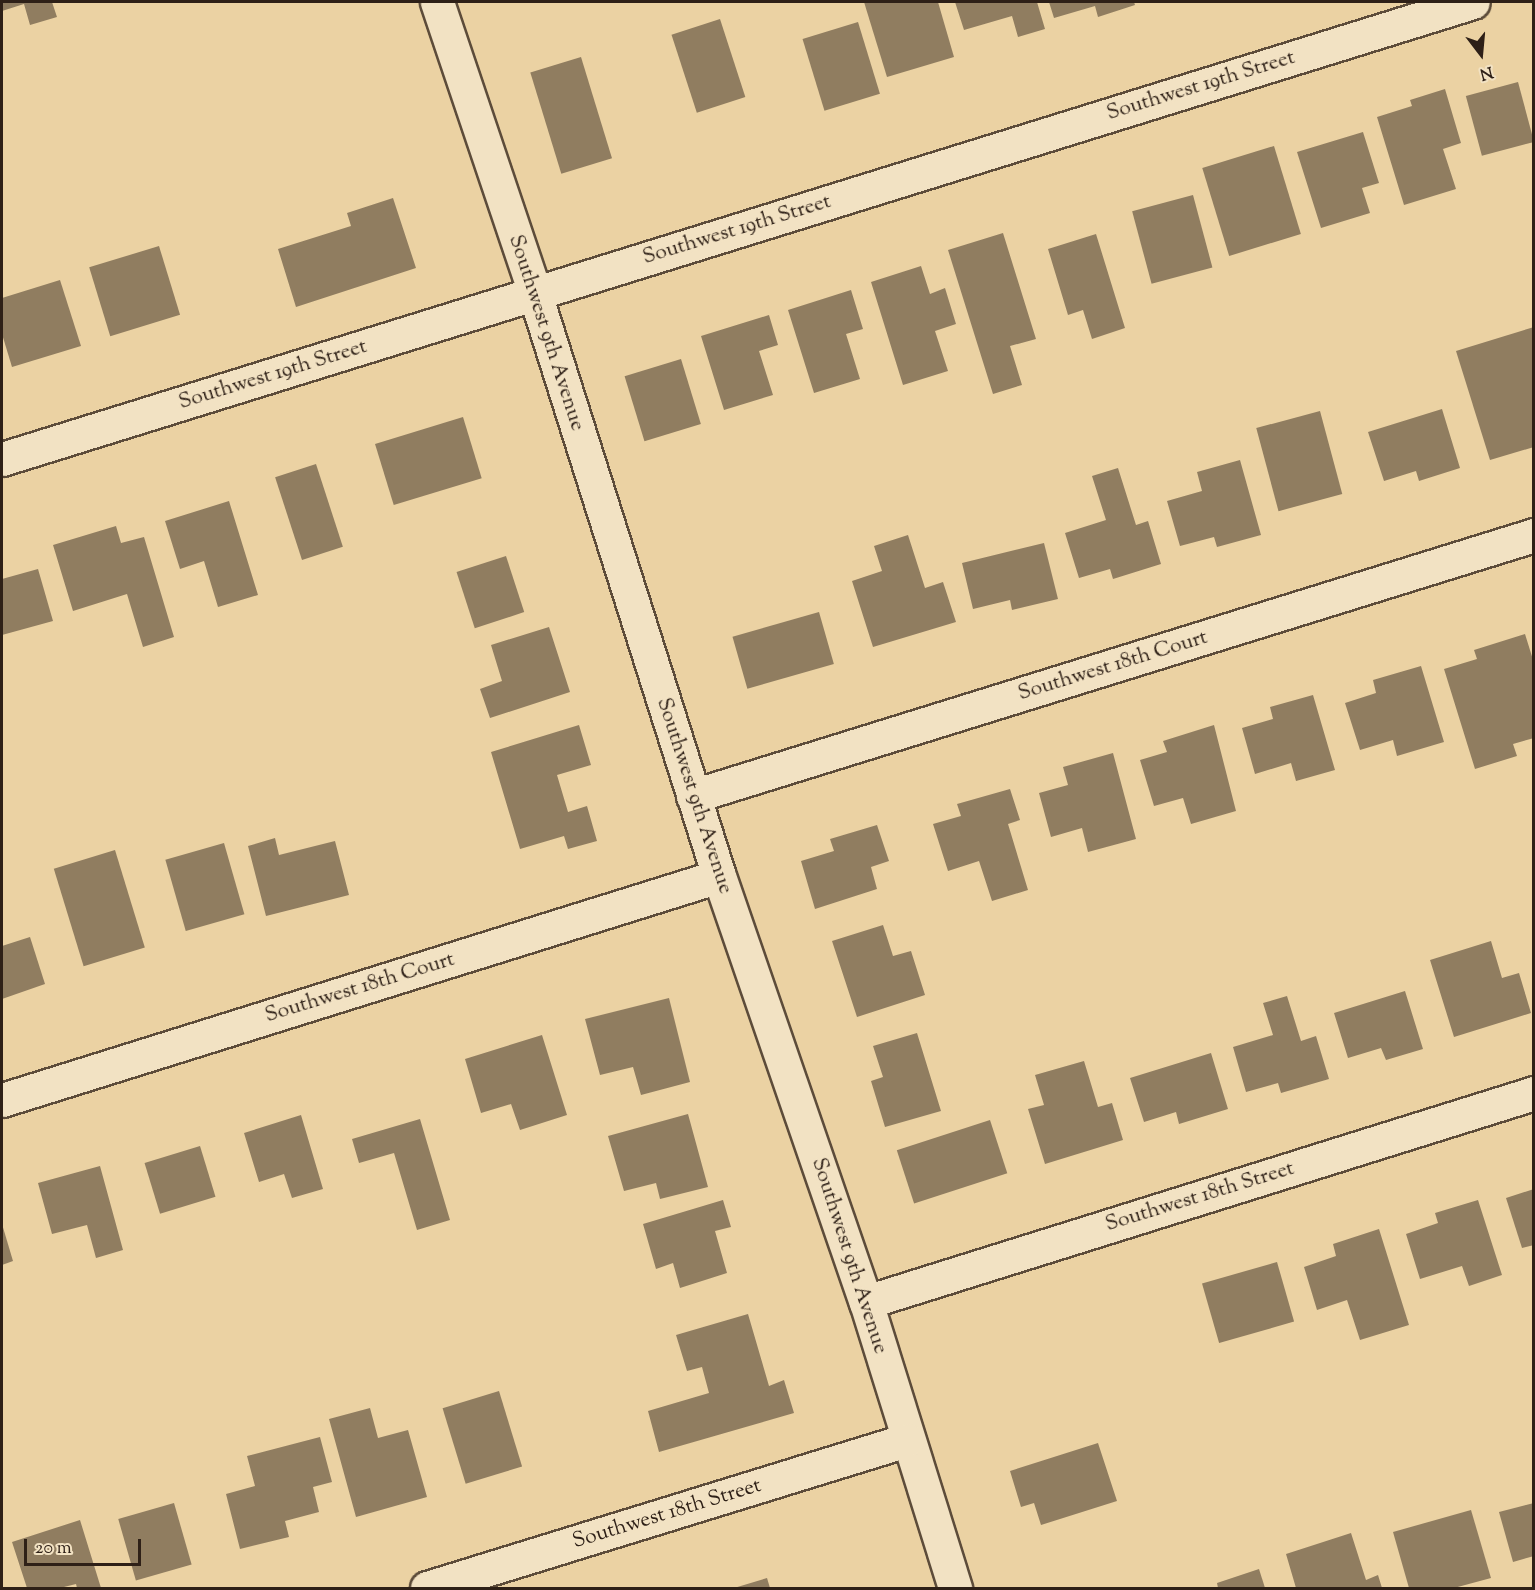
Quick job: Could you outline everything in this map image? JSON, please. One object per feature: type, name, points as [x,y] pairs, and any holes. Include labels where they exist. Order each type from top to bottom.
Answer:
[{"type":"street","name":"Southwest 9th Avenue","points":[[437,2],[535,294],[719,876],[866,1302],[954,1588]]},
{"type":"street","name":"Southwest 19th Street","points":[[2,459],[1473,2]]},
{"type":"street","name":"Southwest 18th Court","points":[[693,796],[1533,535]]},
{"type":"street","name":"Southwest 18th Court","points":[[2,1100],[719,876]]},
{"type":"street","name":"Southwest 18th Street","points":[[866,1302],[1533,1093]]},
{"type":"street","name":"Southwest 18th Street","points":[[427,1588],[907,1440]]},
{"type":"building","points":[[2,2],[52,2],[57,17],[30,25],[24,4],[2,11]]},
{"type":"building","points":[[864,2],[938,2],[954,57],[887,77]]},
{"type":"building","points":[[955,2],[1037,2],[1045,29],[1018,37],[1012,16],[964,30]]},
{"type":"building","points":[[1049,2],[1134,2],[1135,5],[1098,17],[1095,6],[1054,18]]},
{"type":"building","points":[[720,19],[745,97],[697,113],[671,35]]},
{"type":"building","points":[[858,22],[880,94],[824,111],[803,39]]},
{"type":"building","points":[[581,57],[612,158],[561,174],[530,72]]},
{"type":"building","points":[[1518,82],[1534,142],[1482,156],[1466,96]]},
{"type":"building","points":[[1445,89],[1461,143],[1443,149],[1456,189],[1404,205],[1377,117],[1412,106],[1410,100]]},
{"type":"building","points":[[1363,132],[1379,183],[1362,188],[1370,213],[1321,228],[1297,152]]},
{"type":"building","points":[[1274,146],[1301,234],[1229,256],[1202,168]]},
{"type":"building","points":[[1193,195],[1212,267],[1152,284],[1132,211]]},
{"type":"building","points":[[393,198],[416,268],[296,307],[278,249],[351,226],[347,213]]},
{"type":"building","points":[[1003,233],[1036,339],[1010,346],[1022,385],[993,394],[948,250]]},
{"type":"building","points":[[1096,234],[1125,328],[1092,339],[1083,310],[1068,315],[1048,249]]},
{"type":"building","points":[[159,246],[180,315],[110,336],[89,267]]},
{"type":"building","points":[[921,266],[930,294],[945,288],[956,324],[935,331],[948,371],[903,385],[871,282]]},
{"type":"building","points":[[60,280],[81,346],[12,367],[2,334],[2,298]]},
{"type":"building","points":[[851,290],[863,329],[846,334],[860,379],[814,393],[788,310]]},
{"type":"building","points":[[769,315],[778,345],[759,351],[773,395],[724,410],[701,336]]},
{"type":"building","points":[[1534,327],[1534,447],[1490,460],[1456,351]]},
{"type":"building","points":[[681,359],[701,424],[644,441],[625,376]]},
{"type":"building","points":[[1442,409],[1460,468],[1419,481],[1416,471],[1384,481],[1368,432]]},
{"type":"building","points":[[1320,411],[1342,494],[1279,511],[1256,428]]},
{"type":"building","points":[[463,417],[482,478],[394,505],[375,444]]},
{"type":"building","points":[[1240,460],[1261,535],[1217,547],[1214,537],[1180,546],[1167,501],[1202,491],[1197,472]]},
{"type":"building","points":[[316,464],[343,547],[302,560],[275,477]]},
{"type":"building","points":[[1118,468],[1136,525],[1148,521],[1161,564],[1113,579],[1110,569],[1079,578],[1065,533],[1106,520],[1092,476]]},
{"type":"building","points":[[229,501],[258,595],[218,607],[204,561],[180,569],[165,521]]},
{"type":"building","points":[[116,526],[121,543],[144,537],[174,637],[143,647],[127,594],[73,611],[53,545]]},
{"type":"building","points":[[908,535],[925,588],[943,582],[956,622],[873,647],[852,581],[882,571],[874,546]]},
{"type":"building","points":[[1044,543],[1058,599],[1012,610],[1010,600],[973,609],[962,563]]},
{"type":"building","points":[[506,556],[524,612],[475,628],[457,572]]},
{"type":"building","points":[[38,569],[53,621],[2,635],[2,579]]},
{"type":"building","points":[[819,612],[834,664],[747,689],[732,637]]},
{"type":"building","points":[[549,627],[570,692],[490,718],[480,689],[502,681],[491,645]]},
{"type":"building","points":[[1525,634],[1534,663],[1534,738],[1513,744],[1517,756],[1475,769],[1444,669],[1477,659],[1474,650]]},
{"type":"building","points":[[1421,666],[1444,742],[1397,756],[1393,740],[1360,750],[1345,703],[1376,693],[1373,680]]},
{"type":"building","points":[[1313,695],[1335,770],[1296,781],[1291,763],[1255,774],[1242,728],[1273,719],[1270,707]]},
{"type":"building","points":[[579,725],[591,765],[557,775],[568,812],[587,806],[597,841],[568,849],[564,836],[520,849],[491,752]]},
{"type":"building","points":[[1214,725],[1236,811],[1191,824],[1183,798],[1154,806],[1140,760],[1167,752],[1163,741]]},
{"type":"building","points":[[1113,753],[1136,839],[1088,852],[1082,828],[1051,837],[1039,793],[1068,785],[1063,767]]},
{"type":"building","points":[[1010,789],[1020,820],[1008,824],[1028,890],[992,901],[979,861],[948,871],[933,824],[961,816],[957,804]]},
{"type":"building","points":[[877,825],[889,861],[871,867],[877,889],[815,909],[801,861],[834,851],[830,839]]},
{"type":"building","points":[[275,838],[279,855],[335,841],[349,895],[266,916],[248,846]]},
{"type":"building","points":[[224,843],[244,914],[186,931],[165,860]]},
{"type":"building","points":[[115,850],[145,948],[84,966],[54,869]]},
{"type":"building","points":[[883,925],[893,956],[911,951],[925,995],[857,1017],[832,941]]},
{"type":"building","points":[[30,937],[45,984],[2,999],[2,946]]},
{"type":"building","points":[[1491,941],[1502,978],[1519,973],[1531,1013],[1454,1037],[1430,960]]},
{"type":"building","points":[[1405,991],[1423,1049],[1386,1060],[1381,1048],[1348,1058],[1334,1013]]},
{"type":"building","points":[[1287,996],[1301,1041],[1316,1036],[1329,1079],[1281,1093],[1278,1083],[1246,1092],[1233,1047],[1273,1035],[1263,1003]]},
{"type":"building","points":[[669,998],[690,1082],[641,1095],[633,1067],[600,1075],[585,1019]]},
{"type":"building","points":[[917,1033],[941,1111],[885,1127],[871,1081],[883,1077],[873,1046]]},
{"type":"building","points":[[542,1035],[567,1115],[520,1130],[511,1104],[481,1113],[465,1059]]},
{"type":"building","points":[[1211,1053],[1228,1109],[1179,1124],[1176,1112],[1144,1122],[1130,1078]]},
{"type":"building","points":[[1084,1061],[1098,1107],[1112,1103],[1123,1140],[1045,1164],[1028,1109],[1044,1105],[1035,1075]]},
{"type":"building","points":[[688,1114],[708,1187],[660,1199],[656,1183],[624,1191],[608,1136]]},
{"type":"building","points":[[301,1115],[323,1189],[292,1198],[284,1174],[259,1182],[244,1133]]},
{"type":"building","points":[[420,1119],[450,1220],[417,1230],[394,1153],[359,1163],[352,1139]]},
{"type":"building","points":[[990,1120],[1007,1173],[914,1204],[897,1150]]},
{"type":"building","points":[[200,1146],[215,1197],[160,1214],[145,1163]]},
{"type":"building","points":[[100,1166],[123,1250],[96,1258],[87,1225],[52,1234],[38,1183]]},
{"type":"building","points":[[1534,1189],[1534,1245],[1522,1248],[1506,1198]]},
{"type":"building","points":[[723,1200],[731,1227],[715,1231],[727,1273],[680,1288],[673,1263],[656,1269],[643,1224]]},
{"type":"building","points":[[1478,1200],[1502,1275],[1469,1286],[1462,1266],[1420,1279],[1406,1234],[1438,1223],[1435,1213]]},
{"type":"building","points":[[2,1224],[13,1261],[2,1265]]},
{"type":"building","points":[[1379,1229],[1409,1325],[1360,1340],[1347,1300],[1317,1310],[1304,1267],[1336,1256],[1333,1244]]},
{"type":"building","points":[[1277,1262],[1294,1322],[1219,1343],[1202,1283]]},
{"type":"building","points":[[748,1314],[769,1386],[784,1380],[794,1413],[659,1452],[648,1411],[709,1393],[702,1367],[687,1371],[676,1335]]},
{"type":"building","points":[[499,1391],[522,1467],[466,1484],[443,1408]]},
{"type":"building","points":[[370,1408],[378,1438],[408,1430],[427,1497],[356,1517],[329,1419]]},
{"type":"building","points":[[320,1437],[332,1482],[313,1487],[319,1512],[285,1521],[289,1537],[240,1549],[226,1494],[255,1486],[247,1456]]},
{"type":"building","points":[[1098,1443],[1117,1501],[1041,1525],[1034,1503],[1021,1507],[1010,1471]]},
{"type":"building","points":[[174,1503],[192,1565],[136,1581],[118,1519]]},
{"type":"building","points":[[1534,1503],[1534,1556],[1513,1562],[1499,1512]]},
{"type":"building","points":[[1471,1510],[1491,1578],[1454,1588],[1409,1588],[1393,1532]]},
{"type":"building","points":[[80,1520],[101,1588],[77,1588],[76,1584],[60,1588],[27,1588],[12,1542]]},
{"type":"building","points":[[1351,1533],[1366,1580],[1378,1575],[1382,1588],[1296,1588],[1286,1554]]},
{"type":"building","points":[[1259,1569],[1265,1588],[1218,1588],[1217,1583]]},
{"type":"building","points":[[767,1578],[770,1588],[734,1588]]}]
